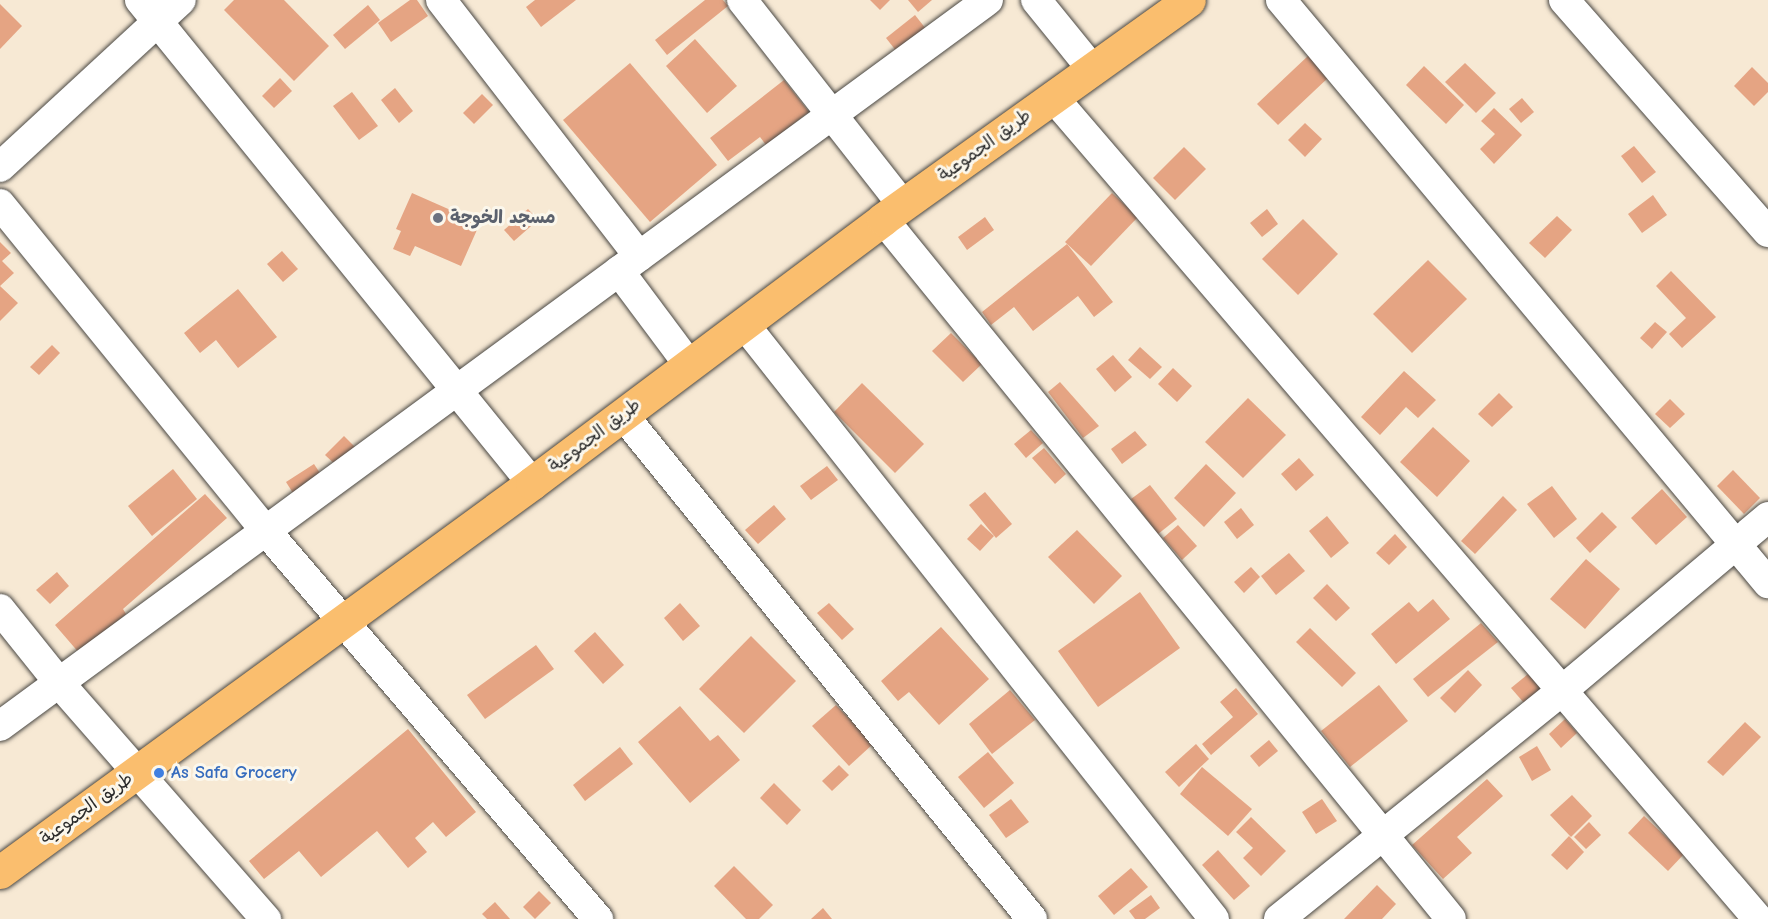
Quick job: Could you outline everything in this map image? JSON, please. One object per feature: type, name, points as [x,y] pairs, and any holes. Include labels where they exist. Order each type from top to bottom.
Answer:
[{"type":"main road","name":"طريق الجموعية","points":[[0,872],[532,483],[893,212],[1189,0]]},
{"type":"street","points":[[0,167],[149,11],[181,0]]},
{"type":"street","points":[[441,0],[629,263],[689,365]]},
{"type":"street","points":[[742,0],[834,116],[893,212],[1382,835],[1451,919]]},
{"type":"street","points":[[0,726],[629,263],[834,116],[988,0]]},
{"type":"street","points":[[1036,0],[1092,69]]},
{"type":"street","points":[[1281,0],[1768,583]]},
{"type":"street","points":[[1564,0],[1768,232]]},
{"type":"street","points":[[149,11],[455,392],[532,483]]},
{"type":"street","points":[[1053,98],[1563,689],[1758,919]]},
{"type":"street","points":[[0,204],[266,531],[598,919]]},
{"type":"street","points":[[744,324],[1214,919]]},
{"type":"street","points":[[623,415],[1032,919]]},
{"type":"street","points":[[1279,919],[1563,689],[1768,517]]},
{"type":"street","points":[[0,609],[60,684],[266,919]]},
{"type":"building","points":[[234,0],[284,0],[329,46],[294,81],[224,10]]},
{"type":"building","points":[[410,0],[417,0],[428,16],[391,42],[378,23]]},
{"type":"building","points":[[535,0],[576,0],[541,27],[526,7]]},
{"type":"building","points":[[705,0],[723,0],[728,6],[667,55],[655,40]]},
{"type":"building","points":[[870,0],[890,0],[880,10]]},
{"type":"building","points":[[908,0],[932,0],[918,12]]},
{"type":"building","points":[[0,4],[22,26],[0,49]]},
{"type":"building","points":[[368,5],[380,20],[345,49],[333,35]]},
{"type":"building","points":[[915,15],[926,29],[897,52],[886,38]]},
{"type":"building","points":[[695,39],[737,86],[707,113],[666,66]]},
{"type":"building","points":[[1309,55],[1329,77],[1278,125],[1257,104]]},
{"type":"building","points":[[630,63],[717,165],[650,222],[563,120]]},
{"type":"building","points":[[1465,63],[1496,93],[1476,113],[1445,82]]},
{"type":"building","points":[[1424,66],[1464,105],[1446,124],[1406,85]]},
{"type":"building","points":[[1752,67],[1768,83],[1768,92],[1754,106],[1734,86]]},
{"type":"building","points":[[280,78],[292,91],[274,108],[262,96]]},
{"type":"building","points":[[784,80],[809,112],[766,145],[760,137],[728,161],[710,138]]},
{"type":"building","points":[[395,88],[413,111],[399,123],[381,100]]},
{"type":"building","points":[[352,92],[378,126],[359,140],[333,106]]},
{"type":"building","points":[[482,94],[493,105],[474,124],[463,113]]},
{"type":"building","points":[[1522,98],[1534,112],[1521,123],[1509,109]]},
{"type":"building","points":[[1494,108],[1522,135],[1494,164],[1480,149],[1495,134],[1481,121]]},
{"type":"building","points":[[1305,123],[1322,139],[1305,157],[1288,140]]},
{"type":"building","points":[[1634,146],[1656,172],[1642,183],[1621,156]]},
{"type":"building","points":[[1184,147],[1206,169],[1175,200],[1153,178]]},
{"type":"building","points":[[412,193],[480,223],[461,266],[415,246],[410,256],[393,249],[401,231],[396,229]]},
{"type":"building","points":[[1112,193],[1138,217],[1091,266],[1065,242]]},
{"type":"building","points":[[1653,195],[1667,215],[1642,233],[1628,214]]},
{"type":"building","points":[[528,209],[538,220],[514,241],[504,230]]},
{"type":"building","points":[[1267,209],[1278,224],[1262,237],[1250,223]]},
{"type":"building","points":[[1557,216],[1572,230],[1545,258],[1529,243]]},
{"type":"building","points":[[985,217],[994,230],[967,250],[958,237]]},
{"type":"building","points":[[1303,219],[1338,254],[1298,295],[1262,259]]},
{"type":"building","points":[[0,242],[11,253],[2,261],[14,273],[0,286]]},
{"type":"building","points":[[1067,244],[1113,302],[1094,317],[1078,296],[1033,331],[1014,307],[991,325],[982,312]]},
{"type":"building","points":[[282,251],[298,269],[283,282],[267,264]]},
{"type":"building","points":[[1428,260],[1467,299],[1412,353],[1373,314]]},
{"type":"building","points":[[1671,271],[1716,317],[1682,348],[1669,334],[1686,318],[1656,286]]},
{"type":"building","points":[[0,286],[18,303],[0,321]]},
{"type":"building","points":[[238,289],[277,337],[238,368],[216,340],[200,353],[184,333]]},
{"type":"building","points":[[1655,322],[1667,332],[1652,349],[1640,338]]},
{"type":"building","points":[[951,333],[982,364],[963,382],[932,351]]},
{"type":"building","points":[[52,345],[60,353],[39,375],[30,367]]},
{"type":"building","points":[[1140,347],[1162,367],[1150,379],[1128,360]]},
{"type":"building","points":[[1113,355],[1132,377],[1115,392],[1096,369]]},
{"type":"building","points":[[1173,368],[1192,386],[1177,402],[1158,384]]},
{"type":"building","points":[[1404,371],[1436,400],[1418,418],[1406,407],[1380,435],[1361,417]]},
{"type":"building","points":[[1060,382],[1099,426],[1083,438],[1048,392]]},
{"type":"building","points":[[862,383],[924,444],[895,473],[834,412]]},
{"type":"building","points":[[1499,393],[1513,407],[1492,427],[1478,414]]},
{"type":"building","points":[[1248,398],[1286,435],[1243,478],[1205,442]]},
{"type":"building","points":[[1670,399],[1685,414],[1670,428],[1655,414]]},
{"type":"building","points":[[1433,427],[1470,461],[1437,497],[1400,462]]},
{"type":"building","points":[[1031,430],[1043,443],[1026,458],[1014,444]]},
{"type":"building","points":[[1135,431],[1147,445],[1122,464],[1111,449]]},
{"type":"building","points":[[344,436],[357,449],[339,468],[325,455]]},
{"type":"building","points":[[1044,448],[1066,474],[1055,484],[1032,458]]},
{"type":"building","points":[[1299,458],[1314,475],[1296,491],[1281,474]]},
{"type":"building","points":[[314,464],[326,482],[298,501],[286,482]]},
{"type":"building","points":[[1206,464],[1236,493],[1204,527],[1174,498]]},
{"type":"building","points":[[827,466],[838,480],[811,500],[800,486]]},
{"type":"building","points":[[173,469],[197,499],[152,536],[128,506]]},
{"type":"building","points":[[1733,470],[1760,498],[1744,514],[1717,486]]},
{"type":"building","points":[[1150,485],[1177,519],[1158,534],[1131,499]]},
{"type":"building","points":[[1552,486],[1577,519],[1554,538],[1527,504]]},
{"type":"building","points":[[1662,489],[1687,517],[1656,545],[1631,518]]},
{"type":"building","points":[[985,492],[1012,524],[996,538],[969,505]]},
{"type":"building","points":[[205,494],[227,518],[123,609],[126,614],[80,654],[55,625]]},
{"type":"building","points":[[1503,496],[1517,510],[1475,554],[1461,541]]},
{"type":"building","points":[[774,505],[786,519],[758,544],[745,530]]},
{"type":"building","points":[[1241,508],[1254,525],[1237,539],[1224,522]]},
{"type":"building","points":[[1602,512],[1617,527],[1590,553],[1576,538]]},
{"type":"building","points":[[1327,516],[1349,543],[1331,558],[1309,531]]},
{"type":"building","points":[[981,524],[994,536],[980,551],[967,539]]},
{"type":"building","points":[[1178,525],[1197,546],[1182,560],[1163,538]]},
{"type":"building","points":[[1077,530],[1122,576],[1094,604],[1048,557]]},
{"type":"building","points":[[1395,534],[1407,547],[1389,565],[1376,553]]},
{"type":"building","points":[[1289,553],[1305,571],[1276,595],[1261,576]]},
{"type":"building","points":[[1586,559],[1620,589],[1585,629],[1550,599]]},
{"type":"building","points":[[1251,567],[1260,577],[1244,593],[1234,582]]},
{"type":"building","points":[[57,572],[69,586],[50,604],[36,590]]},
{"type":"building","points":[[1327,584],[1350,608],[1336,621],[1313,598]]},
{"type":"building","points":[[1140,592],[1180,648],[1098,707],[1058,651]]},
{"type":"building","points":[[1433,599],[1450,619],[1396,664],[1371,634],[1409,602],[1418,612]]},
{"type":"building","points":[[680,603],[700,626],[683,641],[664,618]]},
{"type":"building","points":[[829,603],[854,629],[842,640],[817,613]]},
{"type":"building","points":[[1481,623],[1498,642],[1428,697],[1413,679]]},
{"type":"building","points":[[941,627],[989,679],[939,725],[909,692],[898,701],[881,681]]},
{"type":"building","points":[[1310,628],[1356,673],[1342,687],[1296,642]]},
{"type":"building","points":[[595,632],[624,665],[603,684],[574,651]]},
{"type":"building","points":[[751,636],[796,681],[744,733],[699,689]]},
{"type":"building","points":[[536,645],[554,669],[485,719],[467,695]]},
{"type":"building","points":[[1468,670],[1482,685],[1455,713],[1440,698]]},
{"type":"building","points":[[1528,674],[1548,697],[1531,711],[1511,688]]},
{"type":"building","points":[[1379,685],[1408,721],[1350,767],[1321,731]]},
{"type":"building","points":[[1236,688],[1258,714],[1211,755],[1202,744],[1233,717],[1220,702]]},
{"type":"building","points":[[1010,690],[1035,720],[992,754],[969,724]]},
{"type":"building","points":[[836,705],[873,744],[849,766],[812,726]]},
{"type":"building","points":[[680,706],[710,741],[718,735],[740,760],[690,803],[638,742]]},
{"type":"building","points":[[1565,719],[1577,733],[1561,748],[1549,734]]},
{"type":"building","points":[[1745,722],[1761,737],[1723,776],[1707,762]]},
{"type":"building","points":[[408,729],[476,812],[446,837],[433,822],[415,838],[427,852],[408,868],[377,831],[321,877],[299,851],[264,879],[249,861]]},
{"type":"building","points":[[1269,740],[1278,751],[1259,767],[1250,756]]},
{"type":"building","points":[[1196,744],[1209,759],[1179,787],[1165,772]]},
{"type":"building","points":[[1537,746],[1551,770],[1532,781],[1519,757]]},
{"type":"building","points":[[620,747],[633,764],[585,801],[573,785]]},
{"type":"building","points":[[988,752],[1014,783],[984,808],[958,777]]},
{"type":"building","points":[[839,765],[849,775],[832,791],[822,781]]},
{"type":"building","points":[[1202,767],[1252,809],[1228,836],[1180,794]]},
{"type":"building","points":[[1487,779],[1503,796],[1457,837],[1472,853],[1443,879],[1412,845]]},
{"type":"building","points":[[774,783],[801,810],[787,825],[760,798]]},
{"type":"building","points":[[1572,795],[1592,816],[1571,837],[1550,815]]},
{"type":"building","points":[[1011,799],[1029,822],[1006,838],[989,815]]},
{"type":"building","points":[[1322,799],[1337,821],[1316,834],[1302,812]]},
{"type":"building","points":[[1644,816],[1684,854],[1668,871],[1628,833]]},
{"type":"building","points":[[1251,817],[1286,851],[1261,876],[1243,858],[1253,848],[1236,832]]},
{"type":"building","points":[[1589,822],[1601,835],[1586,849],[1574,837]]},
{"type":"building","points":[[1569,836],[1584,852],[1567,870],[1551,855]]},
{"type":"building","points":[[1218,850],[1250,886],[1234,900],[1202,865]]},
{"type":"building","points":[[734,866],[773,905],[759,919],[746,919],[714,886]]},
{"type":"building","points":[[1131,868],[1148,887],[1114,915],[1098,896]]},
{"type":"building","points":[[1377,885],[1396,904],[1382,919],[1344,919]]},
{"type":"building","points":[[539,891],[551,903],[535,919],[523,907]]},
{"type":"building","points":[[1151,895],[1160,908],[1145,919],[1135,919],[1129,911]]},
{"type":"building","points":[[495,902],[510,919],[487,919],[482,914]]},
{"type":"building","points":[[823,908],[832,919],[811,919]]},
{"type":"place","name":"مسجد الخوجة","points":[[438,218]]},
{"type":"place","name":"As Safa Grocery","points":[[159,773]]}]
